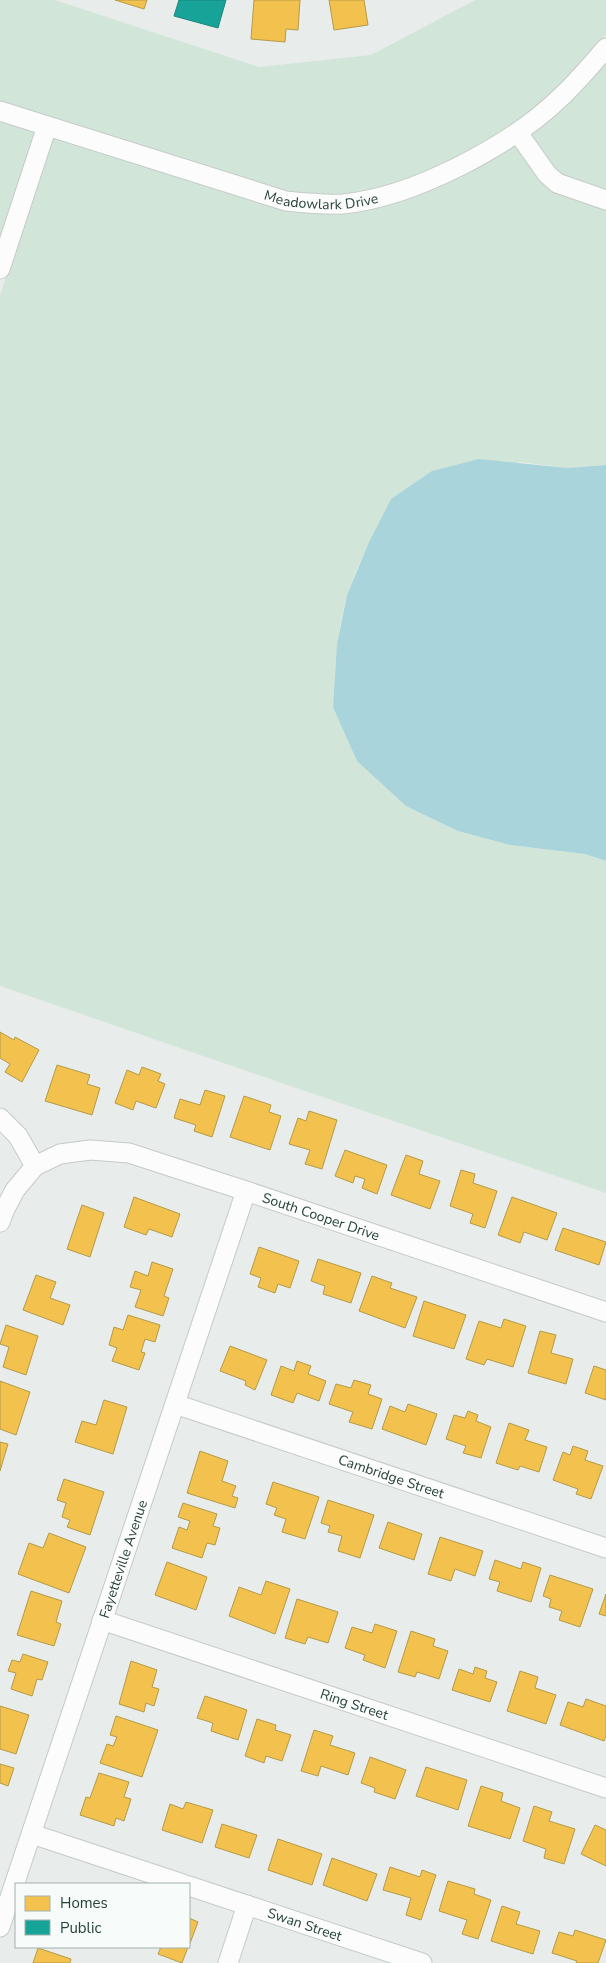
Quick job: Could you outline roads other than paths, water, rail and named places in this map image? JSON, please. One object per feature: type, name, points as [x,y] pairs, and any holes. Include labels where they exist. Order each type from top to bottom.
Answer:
[{"type":"street","name":"Meadowlark Drive","points":[[0,111],[286,201],[314,204],[344,204],[388,195],[470,161],[518,133],[562,96],[606,48]]},
{"type":"street","points":[[0,269],[47,126]]},
{"type":"street","points":[[518,133],[547,174],[557,183],[606,200]]},
{"type":"street","points":[[0,1118],[18,1136],[36,1166],[15,1190],[0,1222]]},
{"type":"street","name":"South Cooper Drive","points":[[36,1166],[60,1154],[90,1150],[129,1153],[606,1312]]},
{"type":"street","name":"Fayetteville Avenue","points":[[15,1883],[246,1191]]},
{"type":"street","name":"Cambridge Street","points":[[175,1404],[606,1548]]},
{"type":"street","name":"Ring Street","points":[[102,1620],[606,1788]]},
{"type":"street","points":[[32,1834],[180,1883]]},
{"type":"street","name":"Fayetteville Avenue","points":[[0,1927],[15,1883]]},
{"type":"street","name":"Swan Street","points":[[190,1886],[422,1963]]},
{"type":"street","points":[[228,1963],[247,1905]]},
{"type":"water","points":[[479,459],[568,468],[606,465],[606,861],[585,854],[510,845],[458,831],[406,806],[357,761],[333,707],[337,644],[347,595],[369,542],[391,499],[432,471]]}]
